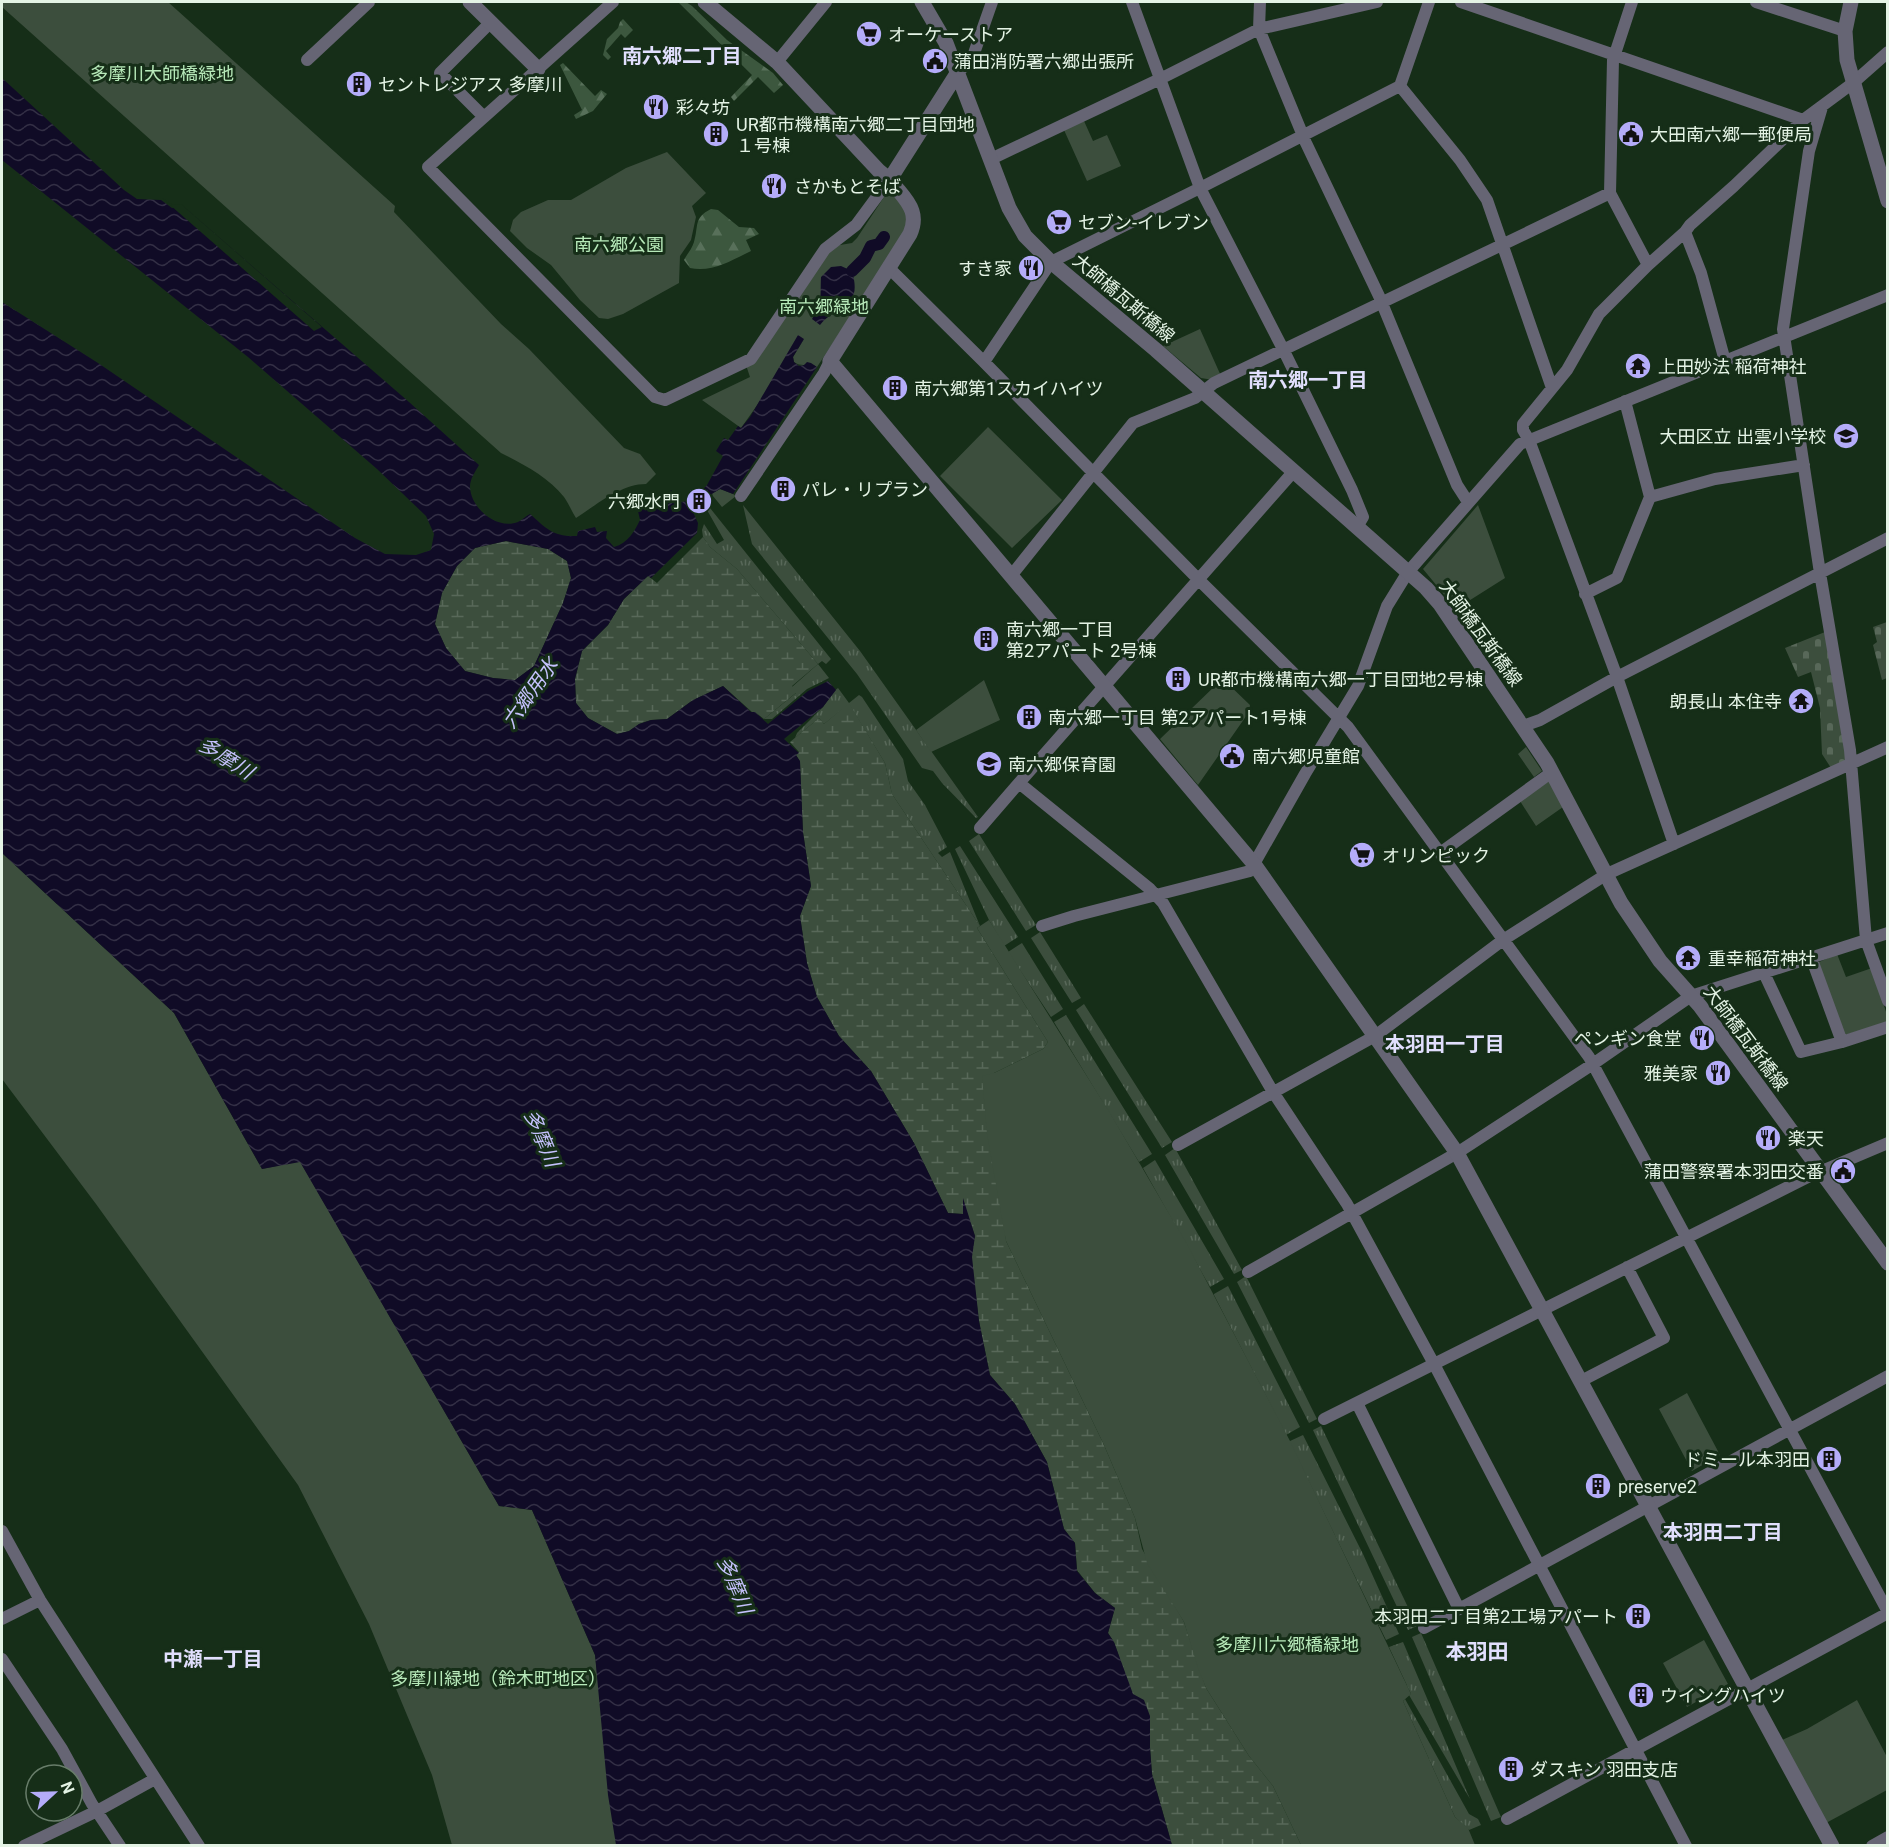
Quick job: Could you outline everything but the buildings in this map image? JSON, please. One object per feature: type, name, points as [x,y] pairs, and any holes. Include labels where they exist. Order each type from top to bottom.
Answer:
[{"type":"street","points":[[307,60],[369,2]]},
{"type":"street","points":[[470,2],[538,69]]},
{"type":"street","points":[[613,2],[428,167],[655,397],[665,400],[751,359],[825,249],[856,225],[890,179],[958,72],[972,59],[992,2]]},
{"type":"street","points":[[705,2],[777,62],[879,171],[890,179],[909,203],[914,220],[910,234],[824,373],[741,496]]},
{"type":"street","points":[[777,62],[826,2]]},
{"type":"street","name":"大師橋瓦斯橋線","points":[[922,2],[946,43],[1009,208],[1025,236],[1051,262],[1204,392],[1426,588],[1445,610],[1524,726],[1552,772],[1627,912],[1660,962],[1700,1006],[1887,1263]]},
{"type":"street","points":[[1132,2],[1200,188],[1352,490],[1363,517],[1357,527]]},
{"type":"street","points":[[1260,2],[1259,28],[1303,136],[1382,304],[1457,484],[1468,502]]},
{"type":"street","points":[[991,159],[1160,79],[1259,28],[1377,2]]},
{"type":"street","points":[[984,362],[1051,262],[1400,86],[1430,2]]},
{"type":"street","points":[[1461,2],[1803,120]]},
{"type":"street","points":[[1632,2],[1614,54],[1610,193],[1648,265]]},
{"type":"street","points":[[1756,2],[1845,31]]},
{"type":"street","points":[[1851,2],[1845,31],[1847,60],[1887,201]]},
{"type":"street","points":[[484,117],[440,73],[491,22]]},
{"type":"street","points":[[1674,844],[1617,677],[1529,440],[1523,430],[1523,424],[1568,370],[1599,314],[1803,120],[1887,54]]},
{"type":"street","points":[[1400,86],[1460,160],[1487,200],[1552,388]]},
{"type":"street","points":[[1822,107],[1809,151],[1783,329],[1820,573],[1850,750],[1866,940],[1887,1002]]},
{"type":"street","points":[[1011,576],[1133,423],[1195,398],[1214,383],[1610,193]]},
{"type":"street","points":[[1685,232],[1701,273],[1725,361]]},
{"type":"street","points":[[888,267],[1348,727],[1593,1064],[1887,1613],[1507,1819]]},
{"type":"street","points":[[1042,926],[1250,871],[1358,686],[1387,606],[1408,572],[1520,444],[1887,296]]},
{"type":"street","points":[[830,361],[1254,864],[1457,1153],[1832,1845]]},
{"type":"street","points":[[1585,594],[1617,578],[1650,497],[1625,401]]},
{"type":"street","points":[[1650,497],[1715,479],[1804,465]]},
{"type":"street","points":[[980,828],[1294,471]]},
{"type":"street","points":[[1524,726],[1540,720],[1617,677],[1887,538]]},
{"type":"street","points":[[1178,1144],[1374,1036],[1503,940],[1606,874],[1887,747]]},
{"type":"street","points":[[1440,853],[1552,772]]},
{"type":"street","points":[[1019,783],[1157,895],[1273,1092],[1351,1213],[1434,1364],[1686,1845]]},
{"type":"street","points":[[1248,1272],[1457,1153],[1593,1064],[1691,996],[1887,933]]},
{"type":"street","points":[[1811,957],[1842,1042]]},
{"type":"street","points":[[1764,973],[1801,1052],[1842,1042],[1887,1027]]},
{"type":"street","points":[[1324,1419],[1820,1171],[1887,1143]]},
{"type":"street","points":[[1581,1382],[1664,1338],[1628,1267]]},
{"type":"street","points":[[1424,1628],[1887,1376]]},
{"type":"street","points":[[1357,1402],[1459,1609]]},
{"type":"street","points":[[2,1532],[40,1600],[199,1845]]},
{"type":"street","points":[[2,1619],[40,1600]]},
{"type":"street","points":[[3,1663],[62,1749],[97,1811],[120,1845]]},
{"type":"street","points":[[24,1845],[97,1811],[155,1779]]},
{"type":"street","points":[[1872,1845],[1887,1837]]},
{"type":"green space","name":"多摩川大師橋緑地","points":[[2,2],[168,2],[395,206],[394,212],[501,324],[529,349],[624,448],[640,454],[656,474],[646,484],[618,491],[576,518],[558,490],[543,477],[501,453],[2,7]]},
{"type":"green space","points":[[678,2],[686,2],[692,6],[727,40],[773,73],[783,85],[774,93],[758,77],[734,101],[731,97],[752,75]]},
{"type":"green space","points":[[623,19],[633,30],[625,38],[621,34],[606,51],[611,57],[608,60],[603,55],[607,39]]},
{"type":"green space","points":[[563,63],[595,96],[601,90],[607,94],[593,111],[576,119],[574,115],[582,110],[560,65]]},
{"type":"green space","points":[[1084,121],[1093,141],[1107,135],[1121,166],[1087,181],[1064,130]]},
{"type":"green space","name":"南六郷公園","points":[[667,152],[706,193],[692,206],[696,217],[691,240],[680,256],[679,283],[623,314],[608,319],[599,318],[580,300],[551,265],[527,248],[510,231],[513,220],[521,212],[548,200],[571,200],[626,168]]},
{"type":"green space","name":"南六郷緑地","points":[[888,191],[905,207],[909,223],[888,260],[817,367],[794,362],[793,357],[804,339],[741,428],[702,400],[750,377],[745,362],[834,246],[852,243],[857,238]]},
{"type":"green space","points":[[711,209],[718,210],[739,227],[754,228],[759,234],[746,240],[751,251],[737,258],[706,269],[690,268],[684,260],[693,245],[699,219]]},
{"type":"green space","points":[[1200,329],[1221,376],[1213,380],[1201,378],[1163,346]]},
{"type":"green space","points":[[988,427],[1062,500],[1012,548],[940,476]]},
{"type":"green space","points":[[720,489],[736,496],[722,507],[712,493]]},
{"type":"green space","points":[[743,505],[860,651],[978,817],[976,818],[933,771],[922,768],[857,674],[752,544]]},
{"type":"green space","points":[[1478,505],[1505,578],[1456,609],[1423,569]]},
{"type":"green space","points":[[710,508],[831,659],[826,664],[822,661],[818,664],[737,569],[710,547],[703,537],[704,524],[717,544],[724,540],[707,510]]},
{"type":"green space","points":[[703,537],[710,547],[737,569],[818,664],[792,686],[797,692],[764,719],[752,712],[723,686],[693,700],[667,719],[651,720],[617,734],[588,718],[576,703],[575,679],[582,651],[608,625],[624,599],[648,576],[657,583]]},
{"type":"green space","points":[[506,541],[548,549],[567,561],[571,578],[563,603],[534,666],[515,680],[493,678],[465,671],[446,648],[435,624],[442,593],[457,566],[475,548]]},
{"type":"green space","points":[[1887,622],[1887,678],[1882,680],[1873,645],[1877,642],[1873,627]]},
{"type":"green space","points":[[1825,632],[1845,750],[1845,762],[1831,768],[1822,754],[1820,708],[1811,672],[1798,677],[1785,648]]},
{"type":"green space","points":[[818,664],[829,678],[807,689],[772,719],[764,719],[796,693],[792,687]]},
{"type":"green space","points":[[984,680],[1000,720],[931,752],[916,730]]},
{"type":"green space","points":[[1225,681],[1250,705],[1249,712],[1198,785],[1160,739],[1218,683]]},
{"type":"green space","points":[[838,688],[849,703],[859,695],[862,697],[903,759],[908,781],[925,805],[947,847],[938,853],[942,857],[950,852],[980,926],[892,794],[885,763],[849,704],[824,724],[819,718],[795,738]]},
{"type":"green space","points":[[849,703],[885,763],[892,794],[980,926],[977,928],[1048,1042],[1043,1049],[994,1073],[1006,1241],[1104,1445],[1135,1518],[1142,1549],[1184,1622],[1206,1688],[1249,1756],[1273,1786],[1301,1845],[1172,1845],[1152,1774],[1150,1747],[1114,1642],[1108,1633],[1115,1608],[1095,1593],[1077,1570],[1075,1543],[1064,1529],[1047,1462],[1015,1404],[990,1375],[979,1321],[971,1257],[975,1236],[963,1201],[963,1214],[948,1213],[914,1143],[871,1071],[839,1036],[817,997],[807,963],[800,916],[811,886],[803,832],[800,762],[796,755],[799,752],[790,742],[819,718],[824,724]]},
{"type":"green space","points":[[1526,747],[1542,771],[1534,777],[1518,754]]},
{"type":"green space","points":[[1549,781],[1563,807],[1536,826],[1520,801]]},
{"type":"green space","points":[[979,834],[1036,925],[1026,931],[969,841]]},
{"type":"green space","points":[[960,846],[1018,937],[1004,946],[955,849]]},
{"type":"green space","name":"多摩川緑地（鈴木町地区）","points":[[2,853],[174,1013],[262,1169],[300,1161],[499,1506],[532,1510],[595,1655],[617,1845],[452,1845],[432,1775],[369,1624],[298,1485],[96,1204],[2,1079]]},
{"type":"green space","name":"多摩川六郷橋緑地","points":[[989,920],[1110,1113],[1187,1244],[1290,1441],[1411,1694],[1403,1701],[1455,1817],[1468,1828],[1475,1845],[1301,1845],[1273,1786],[1249,1756],[1206,1688],[1184,1622],[1147,1563],[1135,1518],[1104,1445],[1006,1241],[987,1134],[982,1076],[994,1073],[1043,1049],[1048,1042],[977,928]]},
{"type":"green space","points":[[1040,932],[1081,998],[1072,1003],[1031,938]]},
{"type":"green space","points":[[1022,943],[1063,1009],[1051,1017],[1008,952]]},
{"type":"green space","points":[[1837,954],[1846,977],[1872,968],[1887,1015],[1887,1023],[1845,1035],[1817,963]]},
{"type":"green space","points":[[1084,1004],[1172,1142],[1162,1148],[1076,1010]]},
{"type":"green space","points":[[1066,1015],[1152,1154],[1139,1162],[1054,1022]]},
{"type":"green space","points":[[1175,1148],[1242,1270],[1234,1274],[1165,1155]]},
{"type":"green space","points":[[1155,1160],[1224,1279],[1210,1287],[1143,1168]]},
{"type":"green space","points":[[1246,1276],[1317,1419],[1309,1423],[1237,1282]]},
{"type":"green space","points":[[1228,1286],[1300,1427],[1286,1435],[1214,1295]]},
{"type":"green space","points":[[1687,1393],[1720,1455],[1692,1471],[1659,1409]]},
{"type":"green space","points":[[1321,1426],[1417,1626],[1408,1630],[1313,1430]]},
{"type":"green space","points":[[1303,1435],[1363,1554],[1399,1634],[1386,1640],[1290,1443]]},
{"type":"green space","points":[[1421,1633],[1501,1817],[1491,1821],[1412,1637]]},
{"type":"green space","points":[[1704,1640],[1728,1684],[1687,1707],[1663,1663]]},
{"type":"green space","points":[[1403,1642],[1470,1799],[1409,1695],[1411,1694],[1389,1647]]},
{"type":"green space","points":[[1405,1699],[1469,1814],[1478,1819],[1481,1825],[1469,1830],[1455,1817],[1403,1701]]},
{"type":"green space","points":[[1857,1700],[1887,1757],[1887,1790],[1826,1823],[1782,1740],[1807,1729]]},
{"type":"water","points":[[2,78],[124,190],[137,199],[161,200],[172,208],[184,207],[409,402],[479,465],[471,481],[471,495],[480,510],[494,520],[510,524],[530,514],[551,531],[569,536],[577,536],[578,531],[595,527],[597,532],[607,531],[606,538],[614,547],[623,543],[633,533],[640,520],[638,511],[650,493],[656,495],[658,499],[666,497],[671,490],[682,502],[691,498],[698,506],[693,512],[698,523],[697,533],[651,578],[648,576],[624,599],[608,625],[582,651],[575,679],[576,703],[588,718],[617,734],[651,720],[667,719],[693,700],[723,686],[768,724],[808,691],[828,681],[836,690],[823,707],[784,739],[799,753],[796,755],[800,761],[803,832],[811,886],[800,916],[807,963],[817,997],[839,1036],[871,1071],[914,1143],[948,1213],[963,1214],[963,1198],[975,1236],[972,1257],[979,1321],[990,1375],[1015,1404],[1047,1462],[1064,1529],[1075,1543],[1077,1571],[1095,1593],[1115,1608],[1108,1633],[1114,1642],[1133,1694],[1144,1700],[1150,1716],[1152,1774],[1172,1845],[616,1845],[608,1795],[595,1655],[532,1510],[499,1506],[300,1162],[262,1169],[174,1013],[2,853],[2,302],[98,363],[355,538],[385,554],[416,555],[431,550],[434,534],[426,516],[377,469],[248,357],[2,160]],"holes":[[[506,541],[548,549],[567,561],[571,578],[563,603],[534,666],[515,680],[493,678],[465,671],[446,648],[435,624],[442,593],[457,566],[475,548]]]},
{"type":"water","points":[[841,266],[852,271],[855,283],[854,292],[847,304],[820,325],[812,319],[821,294],[821,277],[831,267]]},
{"type":"water","points":[[798,335],[804,339],[793,357],[794,362],[799,366],[807,362],[817,367],[733,494],[720,489],[702,500],[698,495],[707,485],[723,456],[716,451],[724,438],[728,440],[738,426],[741,428],[750,417]]},
{"type":"pier","points":[[162,198],[173,205],[181,204],[322,327],[314,331]]},
{"type":"waterway","points":[[852,271],[865,258],[871,246],[879,244],[884,237]]},
{"type":"place","name":"オーケーストア","points":[[869,34]]},
{"type":"place","name":"蒲田消防署六郷出張所","points":[[935,61]]},
{"type":"place","name":"セントレジアス 多摩川","points":[[359,84]]},
{"type":"place","name":"彩々坊","points":[[656,107]]},
{"type":"place","name":"UR都市機構南六郷二丁目団地 １号棟","points":[[716,134]]},
{"type":"place","name":"大田南六郷一郵便局","points":[[1631,134]]},
{"type":"place","name":"さかもとそば","points":[[774,186]]},
{"type":"place","name":"セブン-イレブン","points":[[1059,222]]},
{"type":"place","name":"すき家","points":[[1031,268]]},
{"type":"place","name":"上田妙法 稲荷神社","points":[[1638,366]]},
{"type":"place","name":"南六郷第1スカイハイツ","points":[[895,388]]},
{"type":"place","name":"大田区立 出雲小学校","points":[[1846,436]]},
{"type":"place","name":"パレ・リプラン","points":[[783,489]]},
{"type":"place","name":"六郷水門","points":[[699,501]]},
{"type":"place","name":"南六郷一丁目 第2アパート 2号棟","points":[[986,639]]},
{"type":"place","name":"UR都市機構南六郷一丁目団地2号棟","points":[[1178,679]]},
{"type":"place","name":"朗長山 本住寺","points":[[1801,701]]},
{"type":"place","name":"南六郷一丁目 第2アパート1号棟","points":[[1029,717]]},
{"type":"place","name":"南六郷児童館","points":[[1232,756]]},
{"type":"place","name":"南六郷保育園","points":[[989,764]]},
{"type":"place","name":"オリンピック","points":[[1362,855]]},
{"type":"place","name":"重幸稲荷神社","points":[[1688,958]]},
{"type":"place","name":"ペンギン食堂","points":[[1702,1038]]},
{"type":"place","name":"雅美家","points":[[1718,1073]]},
{"type":"place","name":"楽天","points":[[1768,1138]]},
{"type":"place","name":"蒲田警察署本羽田交番","points":[[1843,1171]]},
{"type":"place","name":"ドミール本羽田","points":[[1829,1459]]},
{"type":"place","name":"preserve2","points":[[1598,1486]]},
{"type":"place","name":"本羽田二丁目第2工場アパート","points":[[1638,1616]]},
{"type":"place","name":"ウイングハイツ","points":[[1641,1695]]},
{"type":"place","name":"ダスキン 羽田支店","points":[[1511,1769]]},
{"type":"district","name":"南六郷二丁目","points":[[682,56]]},
{"type":"district","name":"南六郷一丁目","points":[[1308,380]]},
{"type":"district","name":"本羽田一丁目","points":[[1445,1044]]},
{"type":"district","name":"本羽田二丁目","points":[[1723,1532]]},
{"type":"district","name":"本羽田","points":[[1477,1652]]},
{"type":"district","name":"中瀬一丁目","points":[[213,1659]]},
{"type":"water label","name":"六郷用水","points":[[530,693]]},
{"type":"water label","name":"多摩川","points":[[226,758]]},
{"type":"water label","name":"多摩川","points":[[542,1138]]},
{"type":"water label","name":"多摩川","points":[[735,1585]]}]
